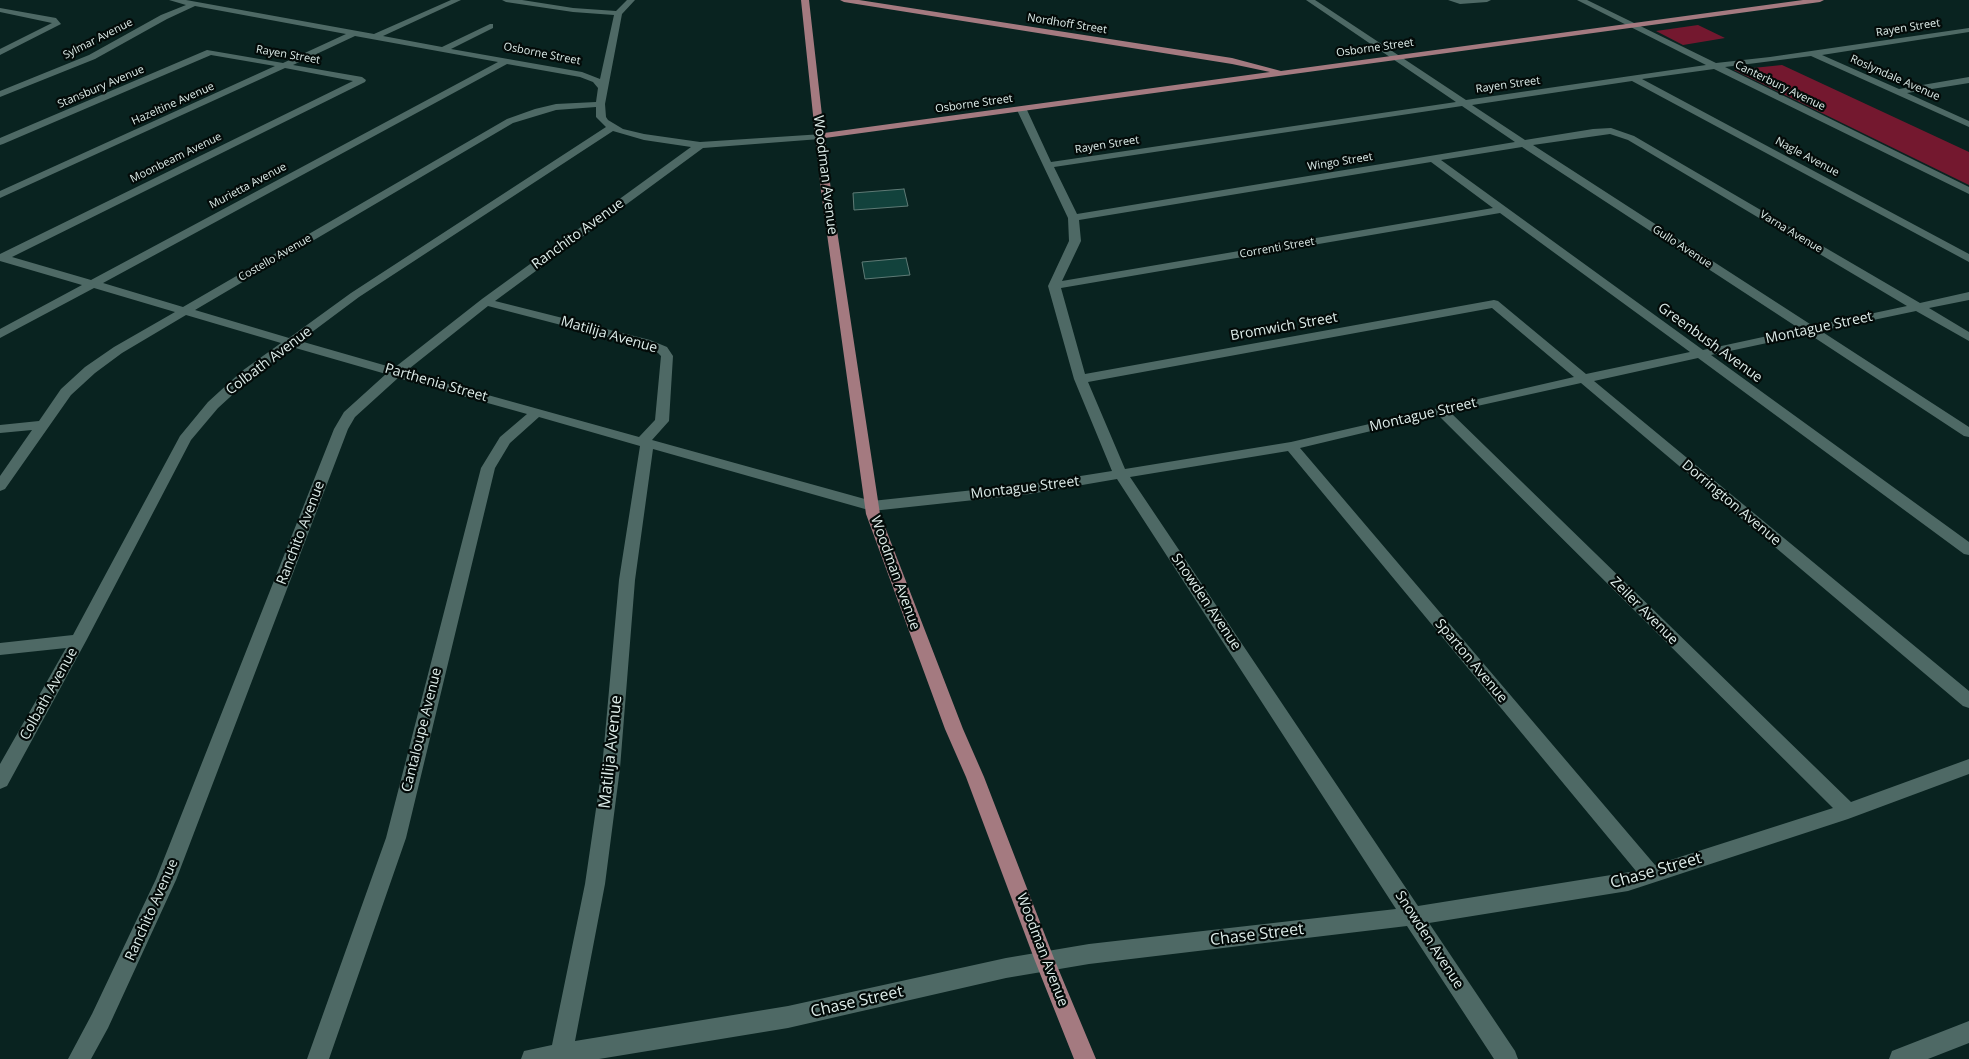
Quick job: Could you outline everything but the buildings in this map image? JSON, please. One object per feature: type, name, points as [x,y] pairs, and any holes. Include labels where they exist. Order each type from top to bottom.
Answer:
[{"type":"main road","name":"Woodman Avenue","points":[[805,0],[838,274],[873,514],[898,585],[954,729],[975,777],[1045,962],[1085,1059]]},
{"type":"main road","name":"Nordhoff Street","points":[[844,0],[1203,56],[1286,73]]},
{"type":"main road","name":"Osborne Street","points":[[820,136],[1820,0]]},
{"type":"main road","points":[[1203,56],[1241,69],[1236,80]]},
{"type":"street","name":"Osborne Street","points":[[174,0],[582,75],[596,80],[603,88]]},
{"type":"street","name":"Sylmar Avenue","points":[[0,94],[86,59],[164,17],[205,0]]},
{"type":"street","points":[[377,36],[457,0]]},
{"type":"street","points":[[506,0],[574,10],[618,13]]},
{"type":"street","points":[[612,127],[601,117],[600,104],[618,13],[632,0]]},
{"type":"street","points":[[1310,0],[1398,58]]},
{"type":"street","points":[[1456,1],[1487,0]]},
{"type":"street","name":"Canterbury Avenue","points":[[1581,0],[1969,191]]},
{"type":"street","points":[[0,10],[56,22],[57,24],[0,52]]},
{"type":"street","points":[[444,49],[490,26]]},
{"type":"street","name":"Rayen Street","points":[[1050,165],[1969,30]]},
{"type":"street","name":"Hazeltine Avenue","points":[[0,195],[356,33]]},
{"type":"street","name":"Rayen Street","points":[[210,52],[362,80]]},
{"type":"street","name":"Stansbury Avenue","points":[[0,142],[210,52]]},
{"type":"street","name":"Roslyndale Avenue","points":[[1812,53],[1969,124]]},
{"type":"street","name":"Gullo Avenue","points":[[1398,58],[1523,143],[1969,433]]},
{"type":"street","name":"Murietta Avenue","points":[[0,334],[508,60]]},
{"type":"street","name":"Nagle Avenue","points":[[1633,78],[1969,259]]},
{"type":"street","name":"Moonbeam Avenue","points":[[1,257],[362,80]]},
{"type":"street","points":[[1897,92],[1969,80]]},
{"type":"street","name":"Costello Avenue","points":[[0,486],[66,392],[90,370],[118,350],[510,121],[538,111],[600,104]]},
{"type":"street","points":[[1022,110],[1074,218],[1075,241],[1054,286]]},
{"type":"street","name":"Osborne Street","points":[[612,127],[644,137],[700,145],[820,136]]},
{"type":"street","name":"Colbath Avenue","points":[[0,782],[78,641],[185,439],[213,405],[232,386],[355,295],[612,127]]},
{"type":"street","name":"Wingo Street","points":[[1074,218],[1523,143],[1611,131]]},
{"type":"street","name":"Varna Avenue","points":[[1611,131],[1631,138],[1969,338]]},
{"type":"street","name":"Ranchito Avenue","points":[[79,1059],[100,1021],[166,880],[341,429],[349,415],[363,400],[486,302],[700,145]]},
{"type":"street","name":"Greenbush Avenue","points":[[1433,159],[1500,210],[1969,550]]},
{"type":"street","name":"Correnti Street","points":[[1054,286],[1500,210]]},
{"type":"street","name":"Parthenia Street","points":[[1,257],[294,341],[396,373],[872,506]]},
{"type":"street","name":"Snowden Avenue","points":[[1054,286],[1080,379],[1121,475],[1507,1059]]},
{"type":"street","name":"Montague Street","points":[[872,506],[1030,489],[1291,446],[1699,353],[1969,296]]},
{"type":"street","name":"Matilija Avenue","points":[[486,302],[646,343],[663,350],[667,356],[662,421],[645,443],[627,580],[611,768],[595,884],[561,1057]]},
{"type":"street","name":"Bromwich Street","points":[[1080,379],[1494,304]]},
{"type":"street","name":"Dorrington Avenue","points":[[1494,304],[1969,702]]},
{"type":"street","name":"Zeiler Avenue","points":[[1441,411],[1848,811]]},
{"type":"street","name":"Cantaloupe Avenue","points":[[318,1059],[396,838],[488,468],[505,440],[537,412]]},
{"type":"street","points":[[0,429],[41,425]]},
{"type":"street","name":"Sparton Avenue","points":[[1291,446],[1652,875]]},
{"type":"street","points":[[0,649],[78,641]]},
{"type":"street","name":"Chase Street","points":[[532,1059],[561,1057],[788,1017],[1006,968],[1089,954],[1414,916],[1628,882],[1848,811],[1969,766]]},
{"type":"street","points":[[1900,1059],[1969,1032]]},
{"type":"shaded area","points":[[1698,25],[1725,38],[1683,45],[1656,31]]},
{"type":"shaded area","points":[[1782,65],[1969,152],[1969,185],[1734,70]]}]
